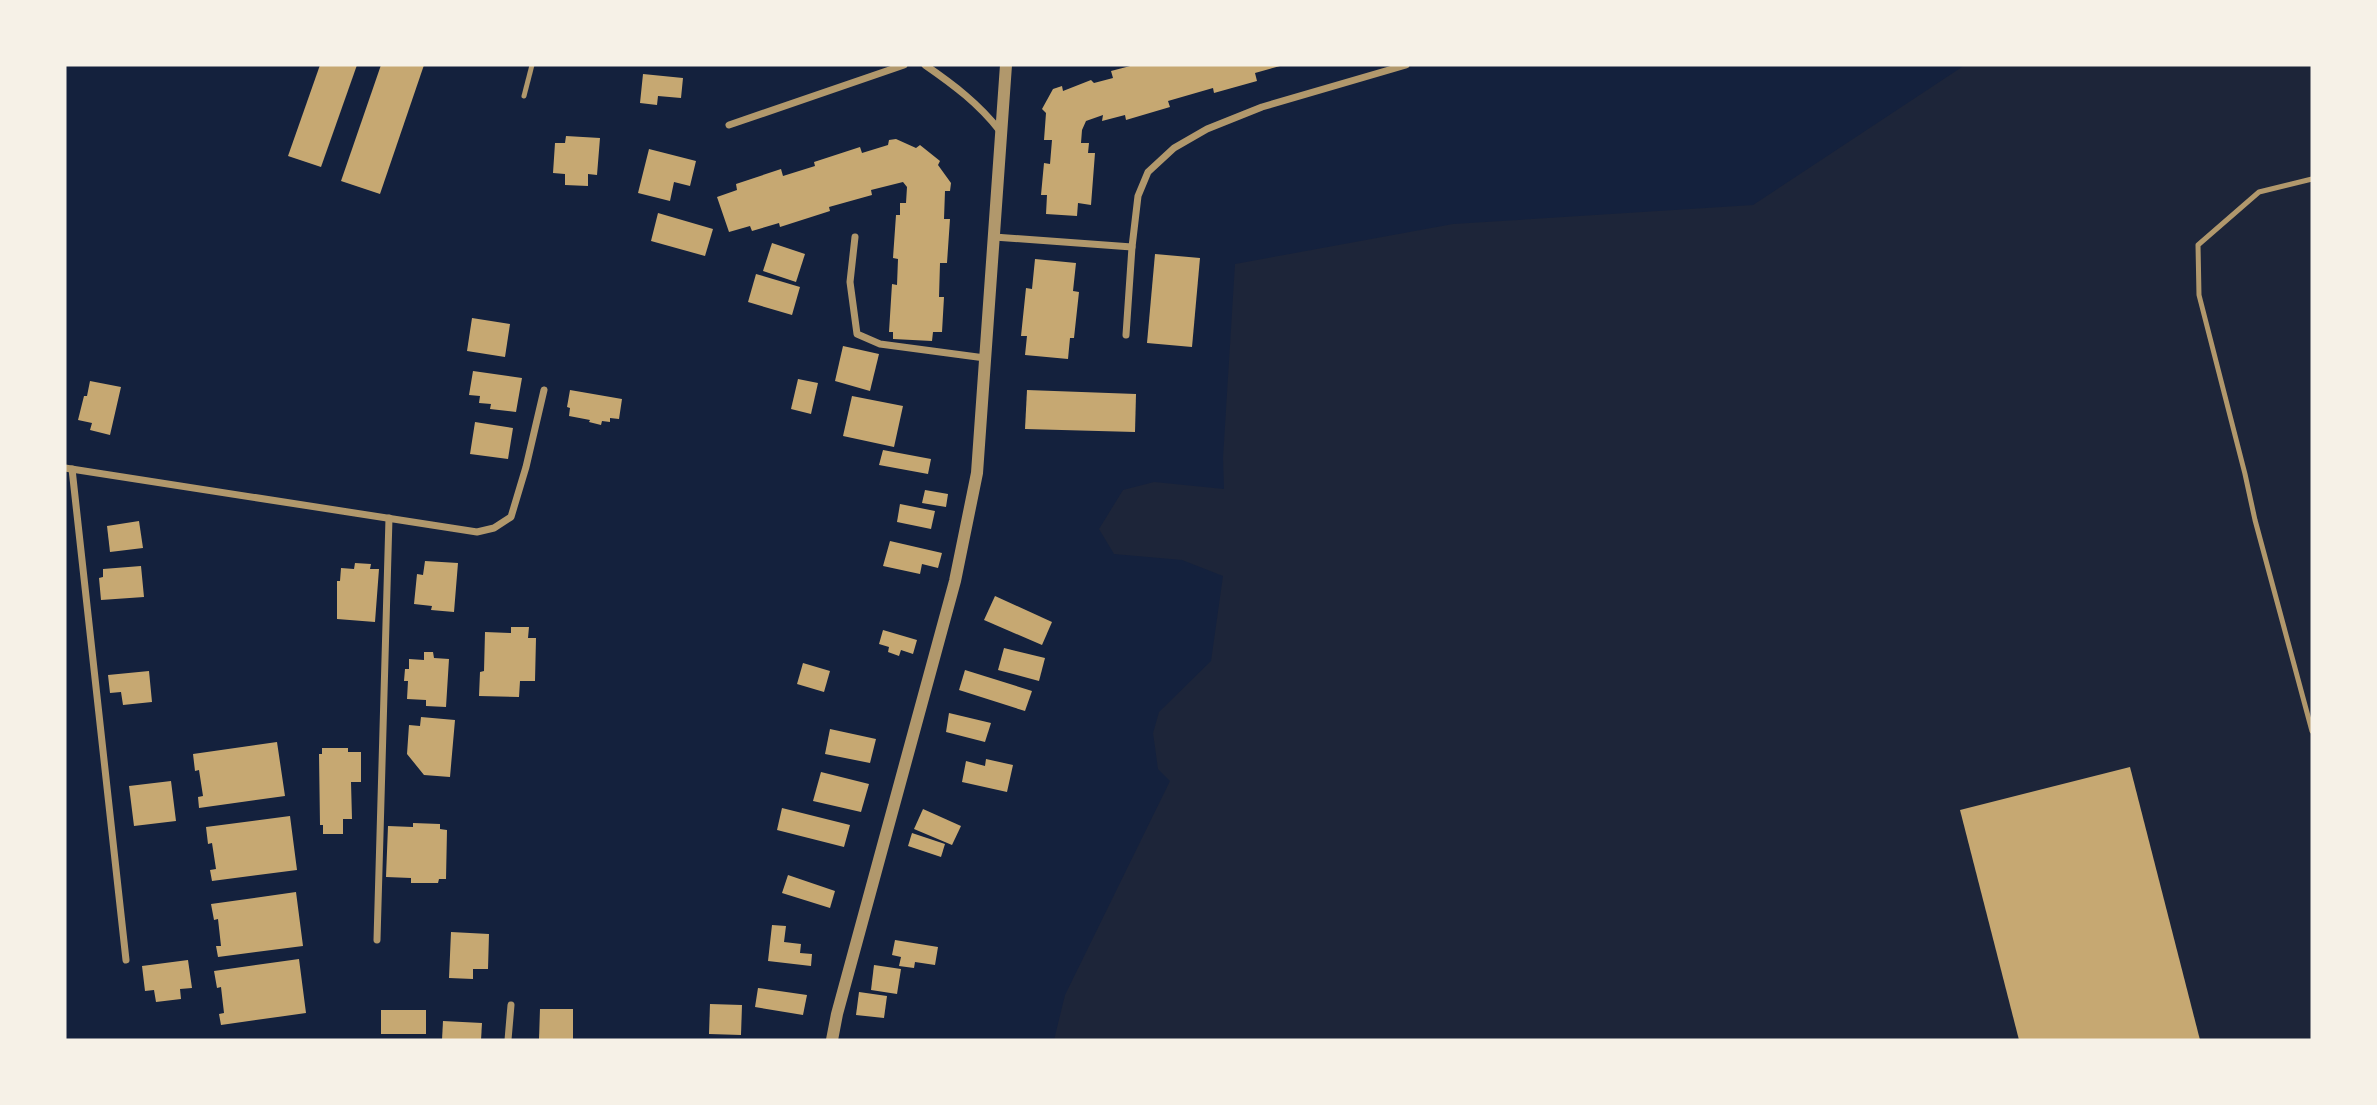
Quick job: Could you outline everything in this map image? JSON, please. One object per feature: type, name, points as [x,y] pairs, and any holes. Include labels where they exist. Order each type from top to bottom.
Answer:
[{"type":"street","points":[[729,125],[904,65]]},
{"type":"street","points":[[925,65],[966,94],[986,113],[1001,133]]},
{"type":"street","points":[[832,1040],[836,1014],[956,581],[977,472],[1006,65]]},
{"type":"street","points":[[1126,335],[1138,196],[1148,172],[1174,148],[1207,129],[1262,107],[1406,65]]},
{"type":"street","points":[[855,237],[850,282],[857,334],[880,344],[985,358]]},
{"type":"street","points":[[994,237],[1132,247]]},
{"type":"street","points":[[126,960],[68,469],[477,532],[494,528],[511,517],[544,390]]},
{"type":"street","points":[[377,940],[389,518]]},
{"type":"street","points":[[508,1040],[511,1005]]},
{"type":"lane","points":[[524,96],[532,65]]},
{"type":"lane","points":[[2312,179],[2259,192],[2198,245],[2199,295],[2255,520],[2312,731]]},
{"type":"shaded area","points":[[1965,65],[2312,65],[2312,1040],[1054,1040],[1065,995],[1170,781],[1158,769],[1153,733],[1159,712],[1211,661],[1223,576],[1182,560],[1114,554],[1099,529],[1123,490],[1154,482],[1224,489],[1223,458],[1235,264],[1453,224],[1753,205]]},
{"type":"building","points":[[320,65],[357,65],[321,167],[288,156]]},
{"type":"building","points":[[381,65],[424,65],[380,194],[341,181]]},
{"type":"building","points":[[1134,65],[1280,66],[1255,73],[1257,81],[1214,93],[1213,88],[1168,101],[1170,107],[1126,120],[1125,115],[1102,121],[1103,115],[1086,121],[1081,143],[1089,143],[1088,153],[1095,153],[1091,205],[1078,203],[1077,216],[1046,214],[1047,195],[1041,195],[1044,163],[1050,164],[1052,140],[1044,140],[1046,113],[1042,109],[1053,89],[1062,86],[1063,91],[1091,80],[1094,83],[1113,78],[1111,71]]},
{"type":"building","points":[[643,74],[683,78],[681,98],[658,96],[657,105],[640,103]]},
{"type":"building","points":[[566,136],[600,138],[597,175],[588,174],[588,186],[565,185],[565,174],[553,173],[555,143],[565,143]]},
{"type":"building","points":[[896,139],[916,148],[920,145],[940,161],[938,165],[951,183],[950,191],[945,191],[944,219],[950,219],[947,263],[940,263],[939,297],[944,297],[942,332],[933,332],[932,341],[893,339],[893,332],[889,332],[892,284],[897,285],[898,259],[893,258],[896,215],[900,215],[900,203],[906,203],[907,187],[903,182],[871,190],[872,195],[829,207],[830,211],[780,227],[779,223],[752,231],[750,226],[729,232],[717,197],[737,190],[736,184],[781,169],[783,176],[815,166],[814,162],[860,147],[862,153],[888,145],[889,140]]},
{"type":"building","points":[[649,149],[696,161],[690,186],[674,182],[670,201],[638,193]]},
{"type":"building","points":[[658,213],[713,229],[705,256],[651,241]]},
{"type":"building","points":[[772,243],[805,254],[796,282],[763,271]]},
{"type":"building","points":[[1155,254],[1200,258],[1192,347],[1147,343]]},
{"type":"building","points":[[1035,259],[1076,263],[1073,291],[1079,292],[1074,338],[1070,338],[1068,359],[1025,355],[1027,336],[1021,336],[1026,288],[1032,289]]},
{"type":"building","points":[[756,274],[800,287],[792,315],[748,302]]},
{"type":"building","points":[[472,318],[510,324],[505,357],[467,351]]},
{"type":"building","points":[[843,346],[879,354],[870,391],[835,381]]},
{"type":"building","points":[[473,371],[522,378],[516,412],[490,409],[491,404],[479,403],[480,396],[469,395]]},
{"type":"building","points":[[798,379],[818,383],[811,414],[791,409]]},
{"type":"building","points":[[90,381],[121,387],[110,435],[90,430],[92,423],[78,420]]},
{"type":"building","points":[[570,390],[622,399],[619,419],[610,418],[610,422],[602,421],[601,425],[569,416],[570,408],[567,407]]},
{"type":"building","points":[[1027,390],[1136,394],[1135,432],[1025,429]]},
{"type":"building","points":[[852,396],[903,406],[894,447],[843,436]]},
{"type":"building","points":[[475,422],[513,428],[508,459],[470,454]]},
{"type":"building","points":[[883,450],[931,459],[928,474],[879,465]]},
{"type":"building","points":[[925,490],[948,494],[946,507],[922,503]]},
{"type":"building","points":[[900,504],[935,511],[931,529],[897,522]]},
{"type":"building","points":[[139,521],[143,548],[110,552],[107,526]]},
{"type":"building","points":[[890,541],[942,553],[938,568],[922,564],[920,574],[883,566]]},
{"type":"building","points":[[425,561],[458,563],[454,612],[431,610],[432,606],[414,604],[417,574],[423,575]]},
{"type":"building","points":[[355,563],[371,564],[370,569],[379,569],[375,622],[337,619],[337,581],[340,581],[341,568],[354,569]]},
{"type":"building","points":[[141,566],[144,597],[101,600],[99,578],[103,577],[103,569]]},
{"type":"building","points":[[995,596],[1052,622],[1042,645],[984,620]]},
{"type":"building","points":[[511,627],[529,627],[528,638],[536,638],[535,681],[520,681],[519,697],[479,696],[480,672],[484,671],[485,632],[511,633]]},
{"type":"building","points":[[883,630],[917,640],[913,654],[901,650],[899,656],[888,652],[889,647],[879,644]]},
{"type":"building","points":[[1004,648],[1045,658],[1039,681],[998,670]]},
{"type":"building","points":[[424,652],[433,652],[434,658],[449,659],[446,707],[426,706],[426,700],[407,699],[408,681],[404,681],[405,669],[409,669],[409,659],[424,660]]},
{"type":"building","points":[[803,663],[830,671],[824,692],[797,684]]},
{"type":"building","points":[[965,670],[1032,691],[1025,711],[959,690]]},
{"type":"building","points":[[149,671],[152,702],[123,705],[121,692],[110,693],[108,675]]},
{"type":"building","points":[[949,713],[991,723],[985,742],[946,732]]},
{"type":"building","points":[[421,717],[455,720],[450,777],[424,775],[407,754],[409,725],[420,726]]},
{"type":"building","points":[[830,729],[876,739],[870,763],[825,754]]},
{"type":"building","points":[[277,742],[285,796],[199,808],[198,797],[203,796],[199,770],[195,771],[193,754]]},
{"type":"building","points":[[322,748],[348,748],[348,752],[361,752],[361,782],[351,782],[352,819],[343,819],[343,834],[323,834],[323,825],[320,825],[319,754],[322,754]]},
{"type":"building","points":[[986,759],[1013,765],[1007,792],[962,782],[966,761],[985,766]]},
{"type":"building","points":[[2130,767],[2200,1040],[2019,1040],[1960,810]]},
{"type":"building","points":[[821,772],[869,784],[861,812],[813,801]]},
{"type":"building","points":[[171,781],[176,821],[134,826],[129,786]]},
{"type":"building","points":[[782,808],[850,825],[844,847],[777,830]]},
{"type":"building","points":[[923,809],[961,826],[952,845],[914,829]]},
{"type":"building","points":[[290,816],[297,870],[212,881],[210,870],[216,869],[212,843],[208,844],[206,827]]},
{"type":"building","points":[[413,823],[440,824],[440,829],[447,830],[446,879],[439,879],[438,883],[411,883],[411,878],[386,877],[388,826],[413,827]]},
{"type":"building","points":[[912,833],[945,844],[941,857],[908,846]]},
{"type":"building","points":[[788,875],[835,891],[830,908],[782,893]]},
{"type":"building","points":[[296,892],[303,946],[218,957],[216,946],[221,946],[218,919],[214,920],[211,904]]},
{"type":"building","points":[[772,925],[786,926],[784,942],[801,944],[800,953],[812,954],[811,966],[768,961]]},
{"type":"building","points":[[451,932],[489,934],[488,969],[473,969],[473,979],[449,978]]},
{"type":"building","points":[[895,940],[938,947],[935,965],[915,962],[914,968],[899,966],[901,957],[892,955]]},
{"type":"building","points":[[299,959],[306,1013],[221,1025],[219,1014],[224,1013],[221,987],[217,988],[214,971]]},
{"type":"building","points":[[188,960],[192,988],[180,989],[181,999],[156,1002],[154,990],[145,991],[142,966]]},
{"type":"building","points":[[874,965],[901,969],[897,994],[871,990]]},
{"type":"building","points":[[758,988],[807,995],[803,1015],[755,1007]]},
{"type":"building","points":[[859,992],[887,996],[884,1018],[856,1015]]},
{"type":"building","points":[[710,1004],[742,1005],[741,1035],[709,1034]]},
{"type":"building","points":[[540,1009],[573,1009],[573,1040],[539,1040]]},
{"type":"building","points":[[381,1010],[426,1010],[426,1034],[381,1034]]},
{"type":"building","points":[[443,1021],[482,1023],[481,1040],[442,1040]]}]
